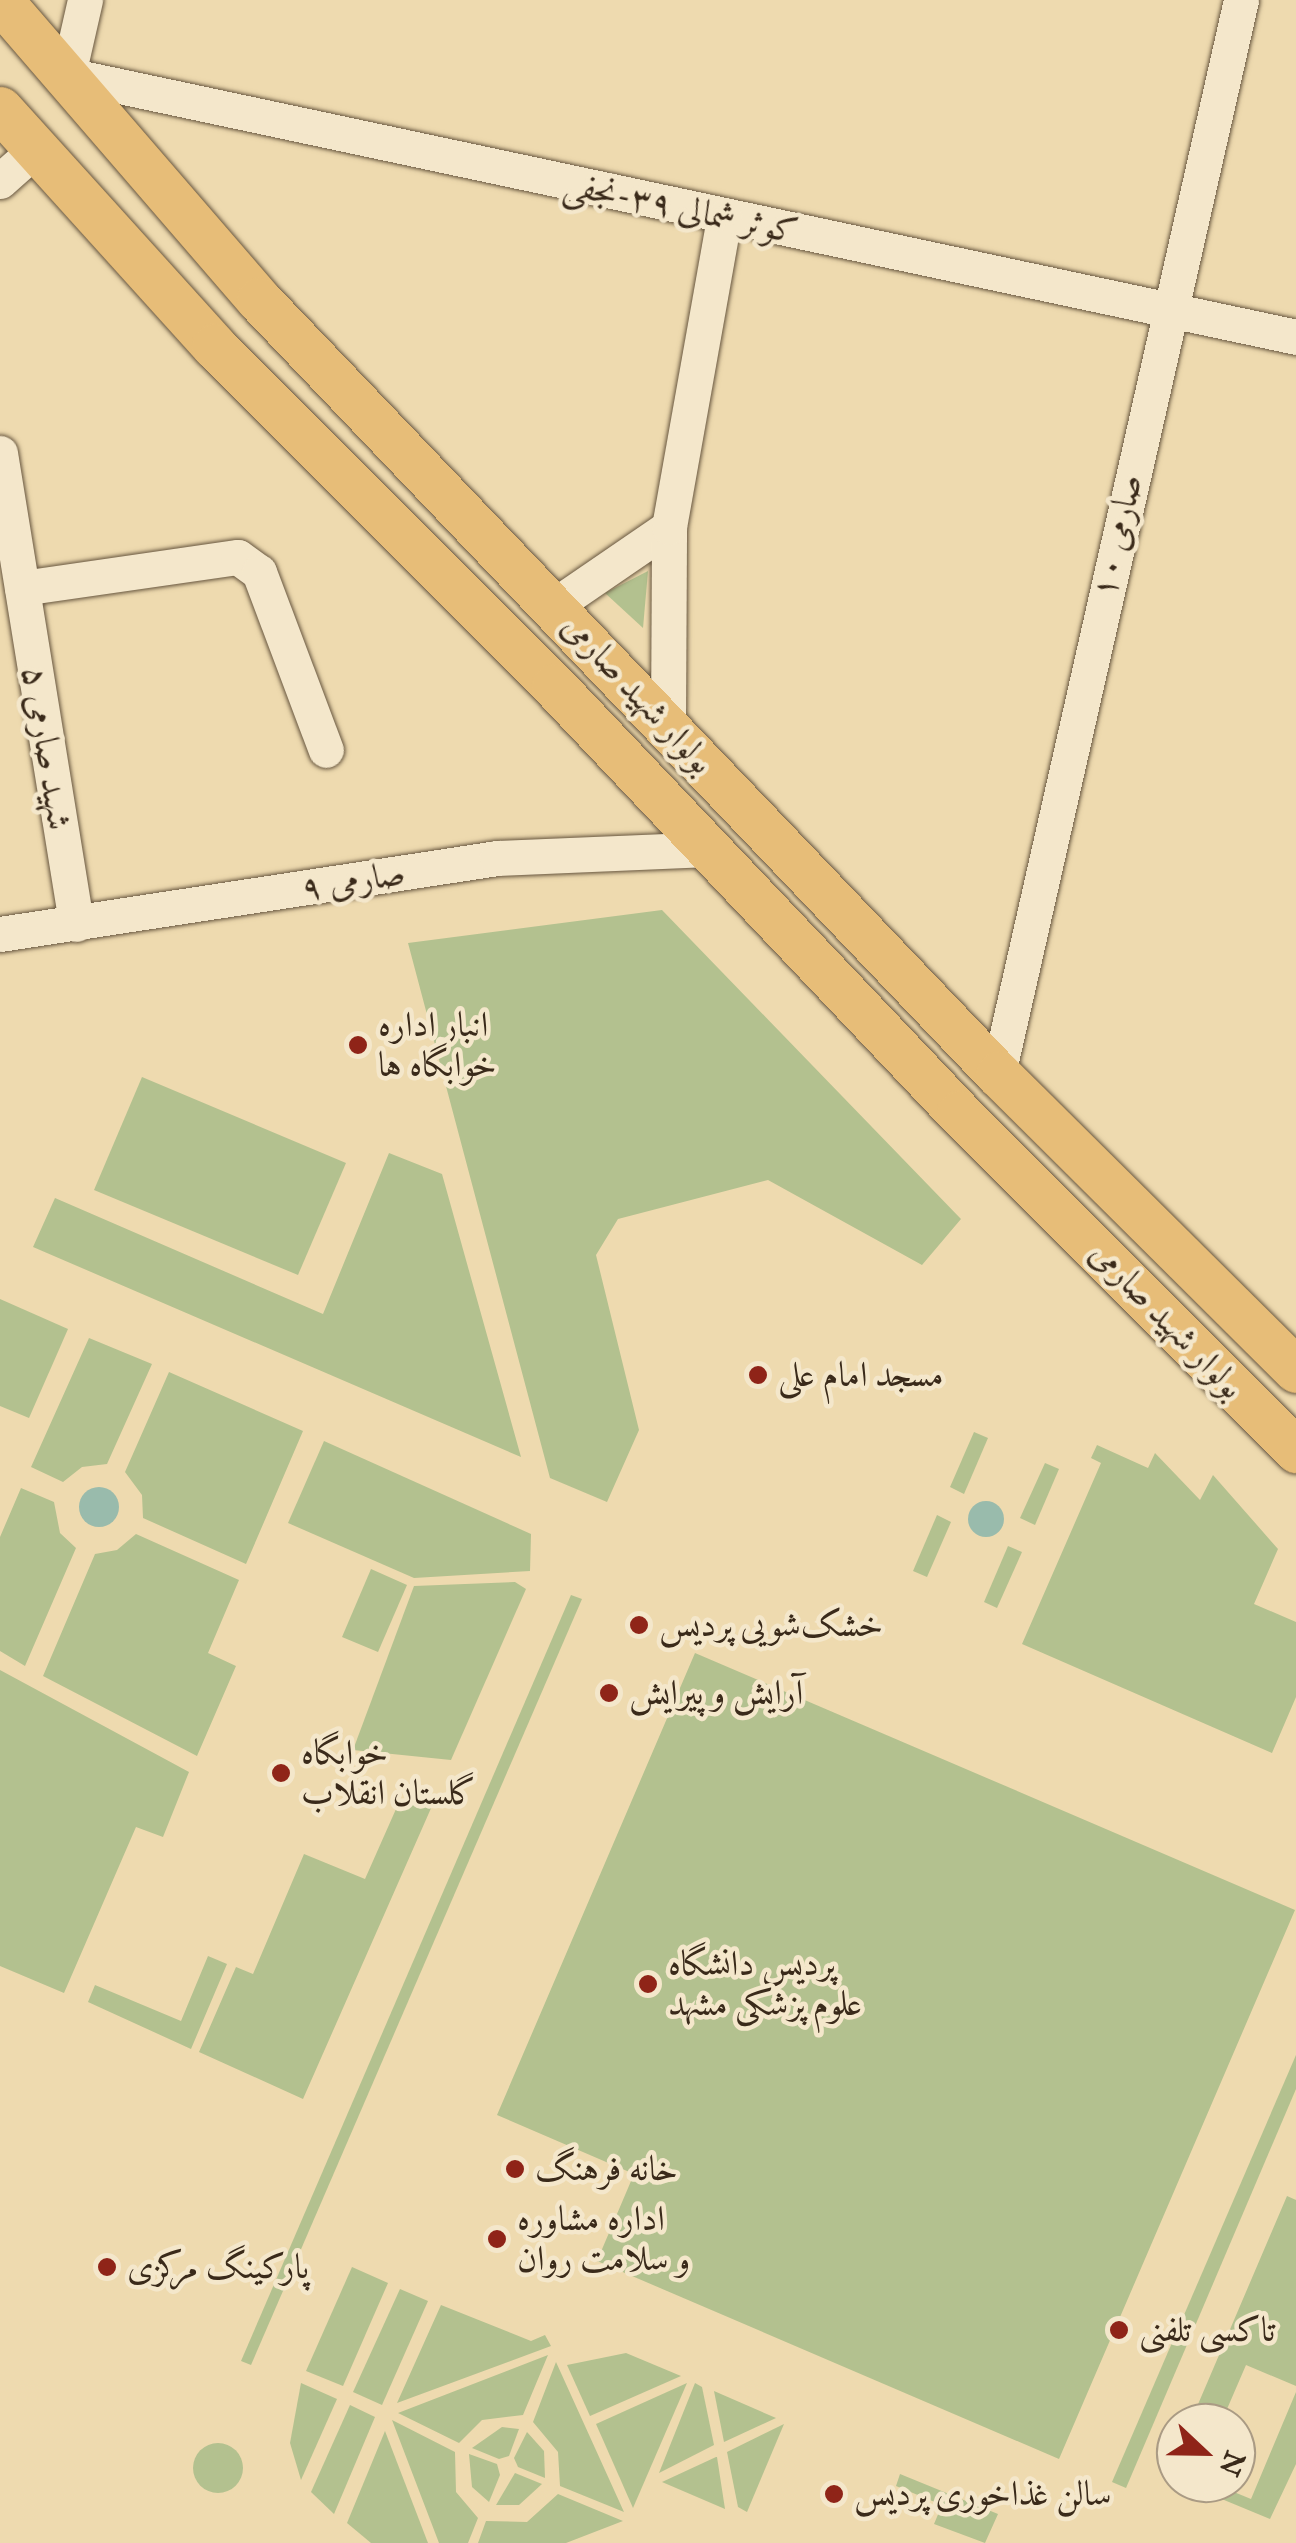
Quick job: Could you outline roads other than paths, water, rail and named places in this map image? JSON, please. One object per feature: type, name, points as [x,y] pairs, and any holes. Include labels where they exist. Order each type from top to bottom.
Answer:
[{"type":"main road","name":"بولوار شهید صارمی","points":[[0,0],[259,300],[998,1074],[1296,1370]]},
{"type":"main road","name":"بولوار شهید صارمی","points":[[0,109],[214,346],[709,849],[959,1113],[1296,1450]]},
{"type":"street","points":[[68,75],[85,0]]},
{"type":"street","name":"صارمی ۱۰","points":[[998,1074],[1241,0]]},
{"type":"street","name":"کوثر شمالی ۳۹-نجفی","points":[[68,75],[1296,338]]},
{"type":"street","points":[[0,181],[37,148]]},
{"type":"street","points":[[668,727],[670,527],[724,217]]},
{"type":"street","name":"شهید صارمی ۵","points":[[0,453],[76,924]]},
{"type":"street","points":[[554,606],[670,527]]},
{"type":"street","points":[[22,588],[238,557],[259,572],[326,750]]},
{"type":"street","name":"صارمی ۹","points":[[0,934],[498,858],[709,849]]},
{"type":"place","name":"انبار اداره خوابگاه ها","points":[[358,1045]]},
{"type":"place","name":"مسجد امام علی","points":[[758,1375]]},
{"type":"place","name":"خشک‌شویی پردیس","points":[[639,1625]]},
{"type":"place","name":"آرایش و پیرایش","points":[[609,1693]]},
{"type":"place","name":"خوابگاه گلستان انقلاب","points":[[281,1773]]},
{"type":"place","name":"پردیس دانشگاه علوم پزشکی مشهد","points":[[648,1984]]},
{"type":"place","name":"خانه فرهنگ","points":[[515,2169]]},
{"type":"place","name":"اداره مشاوره و سلامت روان","points":[[497,2239]]},
{"type":"place","name":"پارکینگ مرکزی","points":[[107,2267]]},
{"type":"place","name":"تاکسی تلفنی","points":[[1119,2330]]},
{"type":"place","name":"سالن غذاخوری پردیس","points":[[834,2494]]}]
